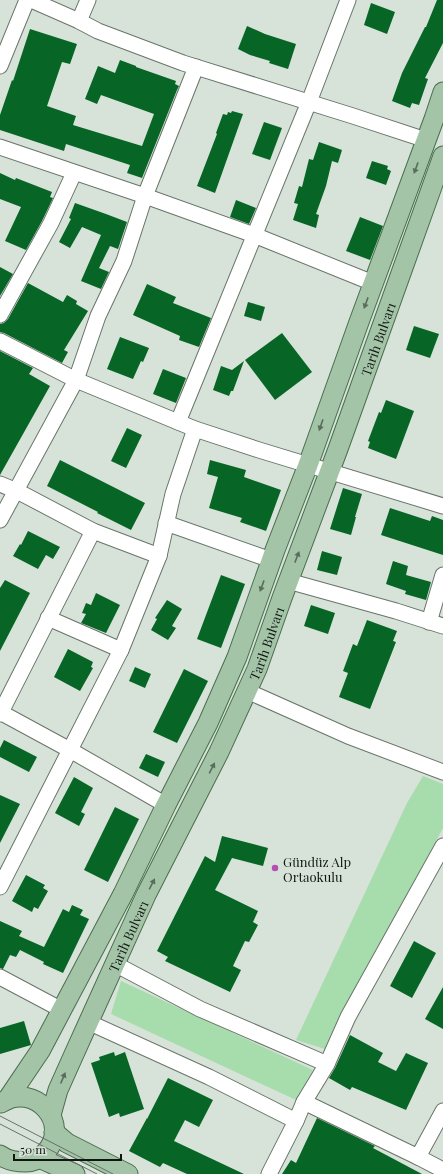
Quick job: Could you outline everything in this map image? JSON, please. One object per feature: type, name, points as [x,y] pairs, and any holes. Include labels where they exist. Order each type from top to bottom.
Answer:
[{"type":"main road","points":[[4,1102],[40,1051],[123,894],[208,723],[237,657],[271,560],[308,465],[443,92]]},
{"type":"main road","name":"Tarih Bulvarı","points":[[29,1164],[48,1149],[51,1143],[52,1124],[58,1090],[146,896],[220,752],[257,669],[288,581],[330,472],[443,156]]},
{"type":"main road","points":[[4,1102],[20,1097],[32,1098],[43,1105],[52,1124],[68,1142],[128,1174]]},
{"type":"main road","points":[[0,1155],[14,1162],[75,1174]]},
{"type":"street","points":[[0,66],[26,0]]},
{"type":"street","points":[[31,0],[98,31],[196,67],[426,140]]},
{"type":"street","points":[[79,21],[88,0]]},
{"type":"street","points":[[178,422],[309,102],[348,0]]},
{"type":"street","points":[[0,520],[76,380],[98,316],[124,261],[145,196],[196,67]]},
{"type":"street","points":[[0,147],[254,235],[373,283]]},
{"type":"street","points":[[0,315],[51,222],[74,173]]},
{"type":"street","points":[[0,340],[76,380],[195,429],[443,506]]},
{"type":"street","points":[[0,887],[121,650],[159,556],[173,494],[195,429]]},
{"type":"street","points":[[0,484],[17,490],[93,531],[159,556]]},
{"type":"street","points":[[166,523],[271,560]]},
{"type":"street","points":[[93,531],[0,713],[70,750],[166,805]]},
{"type":"street","points":[[288,581],[396,611],[436,624],[443,575]]},
{"type":"street","points":[[48,618],[121,650]]},
{"type":"street","points":[[247,691],[348,736],[443,772]]},
{"type":"street","points":[[269,1174],[304,1102],[327,1064],[348,1017],[443,846]]},
{"type":"street","points":[[115,964],[200,1009],[327,1064]]},
{"type":"street","points":[[0,977],[62,1010]]},
{"type":"street","points":[[88,1022],[209,1077],[296,1121]]},
{"type":"street","points":[[304,1102],[443,1170]]},
{"type":"street","points":[[418,1157],[443,1111]]},
{"type":"green space","points":[[423,776],[443,784],[443,828],[325,1049],[296,1040],[407,803]]},
{"type":"green space","points":[[121,981],[313,1070],[296,1100],[111,1014]]},
{"type":"building","points":[[437,0],[443,0],[443,43],[425,78],[428,79],[419,105],[412,103],[410,108],[392,101],[402,73],[426,27]]},
{"type":"building","points":[[371,3],[395,12],[387,34],[364,25]]},
{"type":"building","points":[[247,26],[265,34],[296,44],[288,69],[269,63],[270,61],[250,55],[238,49]]},
{"type":"building","points":[[30,29],[77,44],[70,64],[62,62],[47,106],[76,116],[73,125],[142,146],[154,114],[101,95],[97,104],[85,99],[98,66],[115,73],[120,60],[176,81],[175,84],[179,86],[142,178],[127,173],[130,165],[66,144],[64,151],[0,130],[0,115]]},
{"type":"building","points":[[232,111],[243,114],[215,193],[197,186],[223,114],[227,115],[228,112],[231,113]]},
{"type":"building","points":[[264,122],[282,128],[270,160],[252,154]]},
{"type":"building","points":[[319,142],[342,150],[338,163],[332,161],[326,186],[316,214],[319,215],[316,228],[293,220],[298,204],[294,203],[299,186],[302,187],[309,159],[313,160]]},
{"type":"building","points":[[372,161],[388,166],[387,169],[391,171],[386,185],[366,178]]},
{"type":"building","points":[[0,173],[15,180],[16,178],[52,192],[50,197],[53,198],[26,250],[5,241],[21,207],[0,199]]},
{"type":"building","points":[[236,200],[256,208],[249,224],[230,217]]},
{"type":"building","points":[[75,203],[127,222],[118,249],[110,246],[99,268],[109,272],[101,289],[81,281],[101,235],[82,227],[70,248],[59,242],[71,219],[69,218]]},
{"type":"building","points":[[360,217],[383,226],[370,260],[346,251]]},
{"type":"building","points":[[0,267],[13,274],[0,296]]},
{"type":"building","points":[[28,283],[63,302],[67,295],[77,301],[76,304],[88,311],[64,350],[68,352],[62,363],[0,332],[0,324],[4,323],[8,319]]},
{"type":"building","points":[[147,284],[176,297],[173,303],[211,318],[199,347],[179,340],[180,336],[133,315]]},
{"type":"building","points":[[248,302],[265,307],[261,321],[244,316]]},
{"type":"building","points":[[414,326],[439,334],[430,358],[406,350]]},
{"type":"building","points":[[282,333],[312,372],[275,400],[245,360]]},
{"type":"building","points":[[120,337],[149,348],[133,379],[107,369]]},
{"type":"building","points":[[0,351],[33,368],[29,374],[50,386],[0,475]]},
{"type":"building","points":[[244,361],[233,391],[231,391],[229,396],[213,390],[221,366],[232,370]]},
{"type":"building","points":[[163,369],[186,378],[176,403],[153,394]]},
{"type":"building","points":[[386,400],[414,411],[396,459],[368,448],[370,442],[368,441],[379,412],[381,413]]},
{"type":"building","points":[[127,428],[142,435],[126,468],[111,461]]},
{"type":"building","points":[[60,460],[145,503],[131,530],[47,486]]},
{"type":"building","points":[[210,460],[246,470],[244,477],[281,490],[266,531],[240,522],[242,518],[209,508],[218,477],[207,474]]},
{"type":"building","points":[[343,488],[362,494],[351,535],[330,529]]},
{"type":"building","points":[[390,508],[430,521],[432,516],[443,520],[443,555],[381,535]]},
{"type":"building","points":[[28,531],[60,547],[53,559],[46,555],[38,569],[13,556],[20,544],[21,545]]},
{"type":"building","points":[[322,551],[342,557],[337,575],[317,570]]},
{"type":"building","points":[[393,561],[408,566],[406,575],[431,582],[426,600],[405,594],[406,591],[386,584]]},
{"type":"building","points":[[221,575],[245,584],[221,648],[197,639]]},
{"type":"building","points":[[5,580],[30,593],[0,651],[0,588]]},
{"type":"building","points":[[96,593],[120,605],[106,633],[81,623],[86,614],[82,613],[86,603],[91,605]]},
{"type":"building","points":[[167,600],[182,609],[172,626],[176,628],[168,640],[151,630],[157,619],[155,618]]},
{"type":"building","points":[[311,605],[335,613],[328,634],[304,626]]},
{"type":"building","points":[[367,620],[397,631],[393,641],[396,642],[370,709],[339,697],[348,673],[343,671],[353,644],[357,646]]},
{"type":"building","points":[[68,649],[93,662],[91,667],[93,668],[80,691],[54,677]]},
{"type":"building","points":[[135,667],[151,674],[145,688],[129,681]]},
{"type":"building","points":[[184,669],[208,681],[177,743],[153,732]]},
{"type":"building","points":[[4,740],[37,757],[29,772],[0,757],[0,748]]},
{"type":"building","points":[[146,754],[165,762],[158,777],[139,768]]},
{"type":"building","points":[[74,777],[93,788],[81,812],[85,814],[79,826],[55,813]]},
{"type":"building","points":[[0,795],[20,804],[0,843]]},
{"type":"building","points":[[115,807],[139,819],[108,882],[84,870]]},
{"type":"building","points":[[222,836],[268,848],[263,866],[232,858],[215,890],[258,911],[253,922],[258,925],[249,942],[245,941],[233,966],[241,970],[230,992],[165,961],[168,957],[157,951],[205,856],[215,862]]},
{"type":"building","points":[[26,875],[45,885],[43,888],[48,891],[38,909],[34,907],[32,912],[12,901]]},
{"type":"building","points":[[72,905],[83,910],[80,915],[89,919],[63,973],[43,964],[44,962],[20,950],[16,957],[10,955],[3,969],[0,968],[0,921],[22,931],[19,936],[44,947],[63,909],[69,912]]},
{"type":"building","points":[[414,941],[436,953],[412,998],[390,986]]},
{"type":"building","points":[[443,987],[443,1029],[425,1019]]},
{"type":"building","points":[[24,1021],[31,1045],[0,1054],[0,1028]]},
{"type":"building","points":[[350,1035],[383,1053],[378,1062],[396,1071],[406,1053],[428,1063],[406,1110],[352,1087],[350,1090],[329,1078]]},
{"type":"building","points":[[114,1052],[115,1056],[125,1052],[144,1109],[120,1117],[119,1113],[109,1117],[91,1063],[100,1060],[99,1057]]},
{"type":"building","points":[[168,1078],[213,1100],[199,1127],[185,1120],[174,1141],[244,1174],[187,1174],[163,1163],[160,1167],[129,1151]]},
{"type":"building","points":[[317,1118],[375,1146],[373,1148],[422,1174],[282,1174],[291,1160],[296,1163]]},
{"type":"tram line","points":[[0,1116],[113,1174]]},
{"type":"tram line","points":[[0,1124],[97,1174]]},
{"type":"place","name":"Gündüz Alp Ortaokulu","points":[[275,868]]}]
